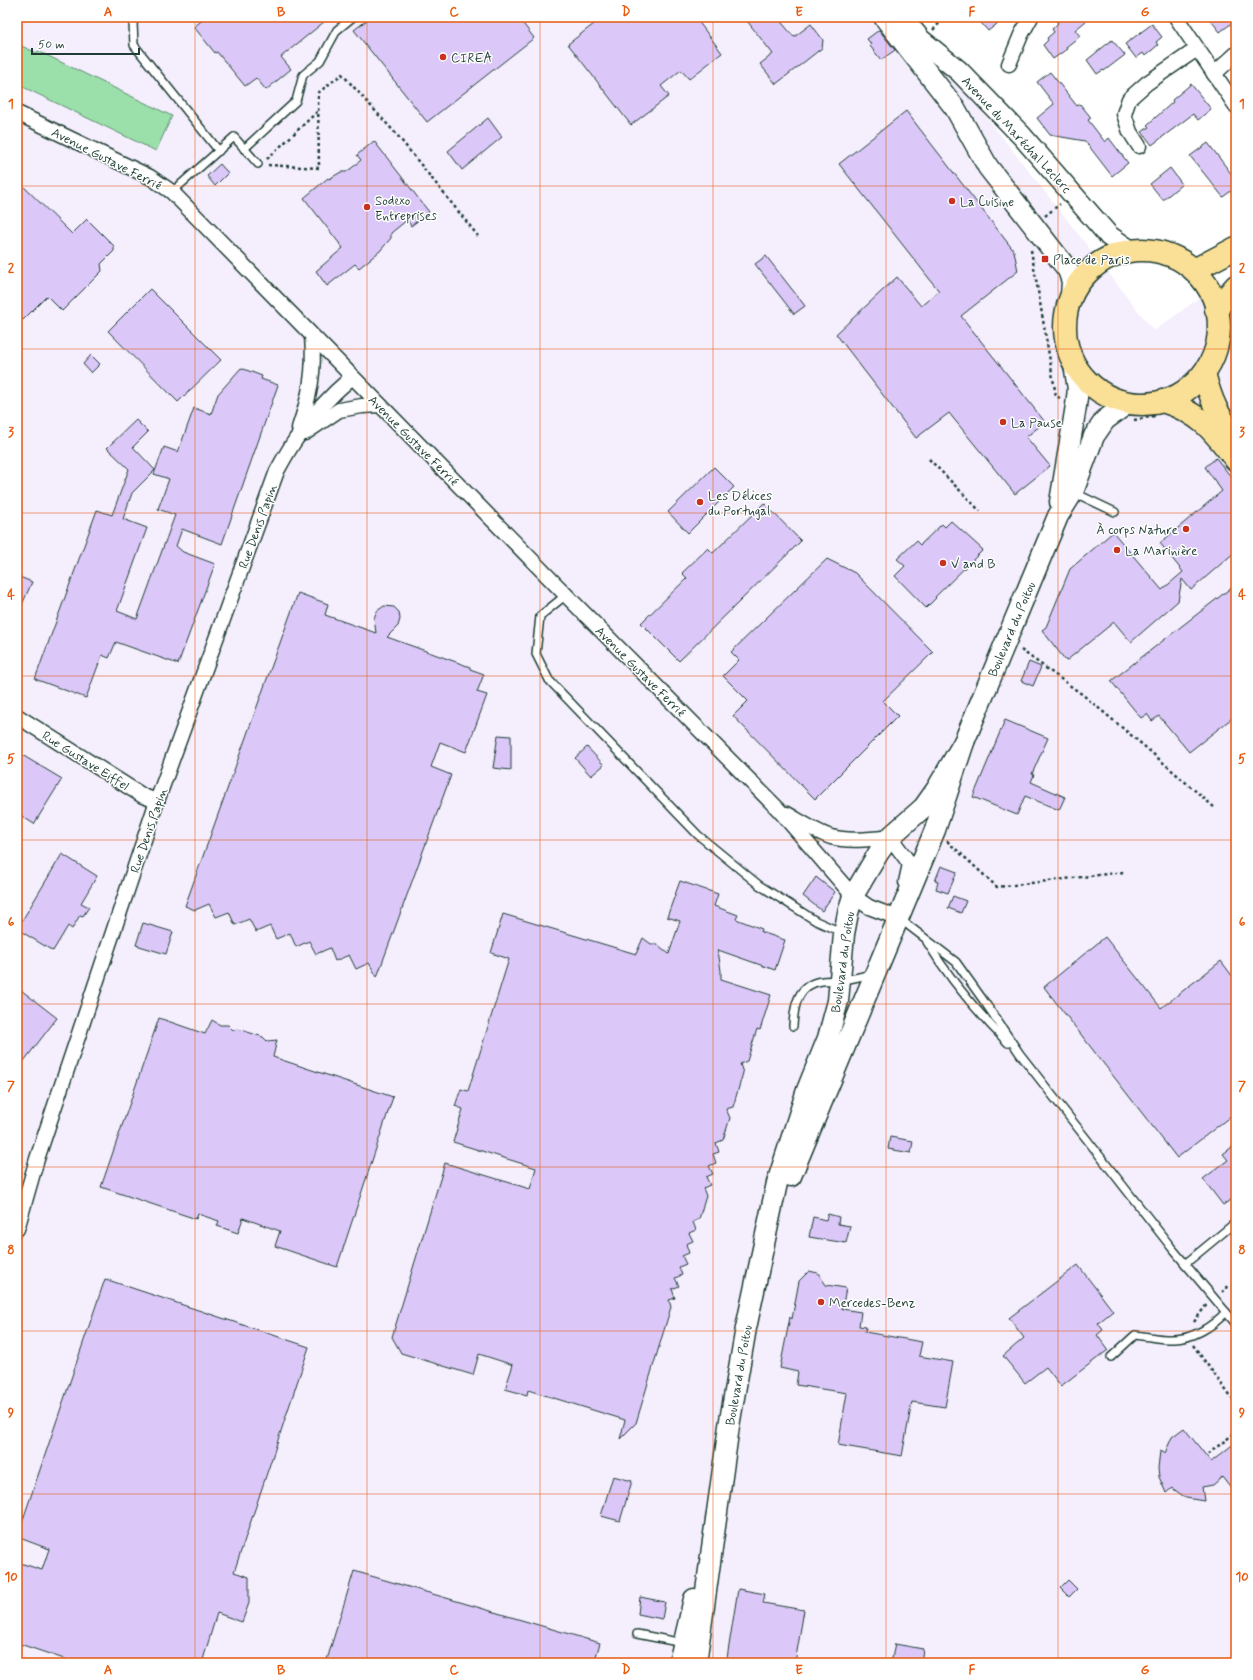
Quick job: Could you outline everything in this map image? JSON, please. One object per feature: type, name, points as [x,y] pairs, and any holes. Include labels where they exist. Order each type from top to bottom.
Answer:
[{"type":"main road","name":"Avenue du Maréchal Leclerc","points":[[884,17],[955,108],[988,167],[1068,270],[1072,281],[1071,296]]},
{"type":"main road","name":"Avenue du Maréchal Leclerc","points":[[902,17],[920,40],[959,71],[1022,136],[1109,236],[1131,250]]},
{"type":"main road","points":[[1194,270],[1236,248]]},
{"type":"main road","points":[[1161,409],[1171,398],[1189,388],[1204,373],[1216,346],[1218,331],[1216,309],[1208,288],[1194,270],[1175,258],[1154,251],[1131,250],[1106,258],[1086,274],[1071,296],[1065,318],[1066,342],[1074,364],[1088,382],[1130,412],[1146,404],[1161,409],[1180,407],[1191,413],[1216,434],[1236,460]]},
{"type":"main road","points":[[1216,309],[1236,286]]},
{"type":"main road","name":"Boulevard du Poitou","points":[[1058,516],[1078,389],[1074,364]]},
{"type":"main road","points":[[1204,373],[1213,403],[1222,420],[1236,438]]},
{"type":"main road","name":"Boulevard du Poitou","points":[[768,1233],[935,830],[943,810],[964,742],[1058,516],[1073,492],[1094,436],[1105,420],[1130,412]]},
{"type":"main road","name":"Boulevard du Poitou","points":[[679,1663],[693,1650],[746,1328],[768,1233],[777,1183],[807,1090],[828,1038],[838,1000],[844,934],[853,896],[879,852],[890,837],[924,807],[936,790],[964,742]]},
{"type":"street","points":[[1009,64],[1021,35],[1031,17]]},
{"type":"street","points":[[1176,17],[1236,106]]},
{"type":"street","points":[[1139,146],[1130,132],[1124,114],[1129,99],[1147,84],[1197,49]]},
{"type":"street","points":[[1214,74],[1236,54]]},
{"type":"street","name":"Avenue Gustave Ferrié","points":[[17,113],[150,177],[172,192],[566,595],[779,810],[853,896],[868,907],[901,911]]},
{"type":"street","name":"Rue Denis Papin","points":[[296,438],[308,401],[313,378],[312,336]]},
{"type":"street","name":"Rue Denis Papin","points":[[17,1229],[37,1159],[157,801],[277,471],[296,438],[332,396],[352,377]]},
{"type":"street","name":"Rue Denis Papin","points":[[296,438],[340,410],[362,406],[380,405]]},
{"type":"street","name":"Rue Gustave Eiffel","points":[[17,716],[143,796],[157,801]]},
{"type":"street","name":"Avenue Gustave Ferrié","points":[[779,810],[821,833],[833,837],[850,839],[890,837]]},
{"type":"street","points":[[890,837],[910,864],[901,911]]},
{"type":"lane","points":[[138,17],[133,23],[134,45],[219,150]]},
{"type":"lane","points":[[244,148],[296,101],[303,76],[320,61],[337,30],[353,17]]},
{"type":"lane","points":[[172,192],[234,137],[259,164]]},
{"type":"lane","points":[[1073,492],[1115,512]]},
{"type":"lane","points":[[566,595],[540,616],[536,654],[549,680],[698,835],[759,885],[816,921],[844,934]]},
{"type":"lane","points":[[901,911],[924,939],[944,970],[979,1014],[1020,1054]]},
{"type":"lane","points":[[924,939],[956,962],[1020,1054],[1185,1264],[1236,1324]]},
{"type":"lane","points":[[793,1026],[794,1007],[800,995],[807,986],[821,981],[840,980],[876,973]]},
{"type":"lane","points":[[1185,1264],[1236,1222]]},
{"type":"lane","points":[[1111,1357],[1135,1335],[1174,1340],[1198,1333],[1218,1321],[1226,1312]]},
{"type":"lane","points":[[637,1634],[693,1650]]},
{"type":"path","points":[[36,17],[45,17]]},
{"type":"path","points":[[259,164],[319,168],[318,93],[342,74],[397,134],[478,236]]},
{"type":"path","points":[[259,164],[318,110]]},
{"type":"path","points":[[1030,247],[1056,396],[1065,401]]},
{"type":"path","points":[[1130,412],[1161,409]]},
{"type":"path","points":[[929,459],[980,511]]},
{"type":"path","points":[[1008,637],[1022,651],[1083,695],[1132,735],[1214,808]]},
{"type":"path","points":[[935,830],[997,887],[1124,872]]},
{"type":"path","points":[[1228,1283],[1227,1289],[1204,1306],[1201,1314],[1187,1330],[1186,1336],[1236,1404]]},
{"type":"path","points":[[1208,1454],[1236,1432]]},
{"type":"shaded area","points":[[17,17],[908,17],[1154,331],[1236,271],[1236,1663],[17,1663]]},
{"type":"green space","points":[[17,44],[37,53],[38,51],[172,116],[156,151],[21,86],[22,84],[17,81]]},
{"type":"building","points":[[206,17],[330,17],[281,57],[291,69],[266,90],[256,78],[245,86],[217,52],[215,53],[194,27]]},
{"type":"building","name":"CIREA","points":[[371,17],[518,17],[534,38],[427,122],[354,30]]},
{"type":"building","points":[[603,17],[695,17],[722,53],[689,79],[681,70],[661,86],[669,96],[631,125],[568,44]]},
{"type":"building","points":[[744,17],[777,17],[794,37],[811,24],[823,40],[822,48],[776,84],[760,64],[773,54]]},
{"type":"building","points":[[976,17],[1006,17],[988,31]]},
{"type":"building","points":[[1054,17],[1091,17],[1075,30],[1080,36],[1066,47],[1067,49],[1053,59],[1043,45],[1048,40],[1047,38],[1054,32],[1052,29],[1058,23]]},
{"type":"building","points":[[1208,17],[1236,17],[1236,20],[1220,32]]},
{"type":"building","points":[[1152,24],[1162,37],[1156,42],[1158,45],[1145,56],[1143,53],[1136,58],[1125,44]]},
{"type":"building","points":[[879,30],[895,50],[881,60],[870,46],[871,44],[867,39]]},
{"type":"building","points":[[1112,40],[1125,55],[1104,71],[1103,70],[1097,74],[1087,60]]},
{"type":"building","points":[[1050,72],[1077,106],[1080,104],[1089,115],[1091,118],[1088,120],[1105,142],[1109,138],[1128,163],[1112,176],[1085,141],[1050,135],[1037,118],[1054,104],[1037,82]]},
{"type":"building","points":[[1191,84],[1211,109],[1198,120],[1193,114],[1152,145],[1142,132],[1149,127],[1147,125],[1173,102],[1172,100]]},
{"type":"building","points":[[906,111],[1014,251],[1018,271],[961,316],[1045,422],[1026,437],[1050,466],[1015,494],[949,413],[916,438],[836,334],[897,277],[921,306],[939,291],[839,164]]},
{"type":"building","points":[[488,118],[502,137],[462,170],[448,151]]},
{"type":"building","points":[[374,141],[429,212],[411,226],[407,220],[391,233],[391,238],[380,251],[359,268],[355,264],[327,286],[316,271],[343,248],[304,198],[328,178],[329,179],[341,172],[346,172],[353,167],[361,160],[357,155]]},
{"type":"building","points":[[1208,143],[1236,180],[1236,187],[1223,197],[1190,156]]},
{"type":"building","points":[[220,164],[228,173],[215,186],[207,176]]},
{"type":"building","points":[[1170,168],[1182,184],[1163,200],[1150,184]]},
{"type":"building","points":[[17,180],[72,234],[87,219],[114,246],[114,251],[101,264],[102,271],[62,311],[47,296],[23,320],[17,315]]},
{"type":"building","points":[[766,256],[805,306],[794,314],[755,264]]},
{"type":"building","points":[[150,289],[221,360],[178,402],[108,331]]},
{"type":"building","points":[[91,355],[100,364],[91,373],[83,364]]},
{"type":"building","points":[[241,368],[262,376],[261,379],[278,385],[222,544],[182,529],[176,546],[183,552],[215,564],[178,664],[116,642],[109,658],[102,655],[86,698],[35,679],[97,510],[112,515],[129,469],[107,448],[136,420],[148,432],[133,447],[155,470],[132,493],[123,519],[147,528],[117,611],[137,619],[175,515],[158,509],[169,479],[154,474],[164,447],[178,452],[194,408],[211,414],[218,394]]},
{"type":"building","points":[[1216,458],[1236,483],[1236,551],[1191,590],[1182,579],[1178,601],[1131,642],[1114,622],[1066,661],[1042,630],[1046,627],[1070,569],[1113,532],[1162,590],[1183,572],[1160,543],[1222,491],[1205,467]]},
{"type":"building","points":[[714,467],[734,487],[688,533],[668,512]]},
{"type":"building","points":[[764,503],[801,541],[679,661],[641,623],[687,578],[682,573],[708,548],[713,553]]},
{"type":"building","points":[[951,521],[983,550],[935,597],[936,598],[926,608],[895,576],[905,566],[897,559],[916,541],[920,545],[942,524],[945,527]]},
{"type":"building","points":[[827,559],[855,573],[933,652],[883,701],[898,716],[815,799],[733,716],[748,701],[723,676],[739,660],[731,652]]},
{"type":"building","points":[[17,576],[32,582],[17,616]]},
{"type":"building","points":[[1236,584],[1236,715],[1189,752],[1159,716],[1152,721],[1147,714],[1141,718],[1111,681]]},
{"type":"building","points":[[298,593],[328,604],[325,615],[376,633],[374,618],[377,611],[384,606],[394,607],[399,612],[400,619],[398,626],[387,637],[470,667],[470,669],[484,674],[477,692],[487,695],[466,752],[440,742],[431,767],[451,775],[377,977],[369,963],[356,969],[349,955],[335,961],[330,948],[316,954],[309,941],[296,947],[290,933],[276,939],[270,926],[256,932],[249,919],[235,925],[229,912],[216,917],[209,904],[195,910],[185,906]]},
{"type":"building","points":[[1029,662],[1041,667],[1033,686],[1021,681]]},
{"type":"building","points":[[1005,720],[1048,738],[1032,774],[1034,775],[1031,782],[1065,797],[1059,810],[1025,796],[1017,815],[973,797]]},
{"type":"building","points":[[498,735],[511,736],[511,770],[493,768]]},
{"type":"building","points":[[587,747],[604,765],[591,776],[575,758]]},
{"type":"building","points":[[17,752],[62,779],[34,824],[17,813]]},
{"type":"building","points":[[62,854],[97,876],[81,903],[89,907],[83,916],[80,915],[72,929],[68,926],[53,951],[17,929]]},
{"type":"building","points":[[941,866],[957,872],[948,893],[936,889],[938,882],[935,881]]},
{"type":"building","points":[[816,877],[835,892],[822,911],[803,896]]},
{"type":"building","points":[[680,881],[718,894],[714,906],[738,915],[736,919],[762,929],[761,932],[785,940],[775,970],[718,950],[721,979],[771,995],[760,1030],[757,1029],[747,1061],[740,1064],[743,1073],[733,1107],[726,1109],[730,1118],[723,1140],[716,1143],[719,1152],[713,1154],[716,1163],[709,1166],[713,1174],[706,1177],[710,1185],[703,1188],[706,1196],[699,1219],[693,1222],[696,1230],[689,1233],[693,1241],[686,1244],[689,1253],[682,1256],[686,1264],[679,1267],[682,1275],[675,1278],[679,1286],[672,1289],[675,1298],[669,1300],[671,1307],[636,1423],[620,1439],[625,1420],[528,1390],[527,1395],[505,1389],[513,1365],[479,1354],[473,1375],[401,1353],[392,1337],[445,1163],[530,1189],[536,1168],[453,1142],[463,1109],[455,1106],[461,1089],[468,1091],[509,959],[491,953],[503,914],[636,954],[643,938],[651,944],[657,944],[669,954],[680,921],[667,917]]},
{"type":"building","points":[[953,896],[966,901],[961,913],[948,908]]},
{"type":"building","points":[[143,923],[173,932],[166,954],[136,945]]},
{"type":"building","points":[[1105,937],[1161,1008],[1221,961],[1236,981],[1236,1112],[1177,1158],[1044,987]]},
{"type":"building","points":[[17,987],[57,1018],[17,1070]]},
{"type":"building","points":[[159,1018],[205,1034],[212,1020],[220,1025],[228,1025],[233,1030],[238,1029],[263,1037],[267,1041],[277,1040],[273,1057],[393,1097],[337,1267],[275,1246],[280,1231],[243,1218],[238,1233],[217,1226],[219,1221],[198,1214],[196,1219],[101,1187]]},
{"type":"building","points":[[890,1137],[913,1141],[911,1153],[888,1149]]},
{"type":"building","points":[[1236,1144],[1236,1196],[1223,1205],[1203,1179],[1228,1160],[1223,1154]]},
{"type":"building","points":[[828,1214],[839,1217],[838,1224],[850,1226],[846,1243],[809,1237],[813,1217],[826,1220]]},
{"type":"building","points":[[1078,1265],[1113,1311],[1098,1323],[1103,1330],[1097,1335],[1108,1350],[1061,1386],[1046,1367],[1025,1383],[1003,1356],[1024,1338],[1009,1318]]},
{"type":"building","points":[[809,1271],[818,1273],[826,1285],[846,1288],[842,1309],[861,1312],[859,1326],[866,1327],[865,1332],[922,1342],[919,1356],[953,1362],[945,1407],[912,1402],[902,1456],[838,1445],[847,1393],[796,1385],[798,1372],[780,1368],[790,1317],[792,1319],[799,1281]]},
{"type":"building","points":[[105,1279],[309,1347],[234,1572],[249,1577],[249,1603],[242,1622],[217,1613],[202,1663],[76,1663],[17,1643],[17,1562],[42,1570],[49,1549],[17,1537]]},
{"type":"building","points":[[1184,1428],[1211,1462],[1236,1442],[1236,1495],[1222,1477],[1213,1485],[1202,1487],[1204,1501],[1186,1498],[1172,1488],[1166,1493],[1159,1477],[1158,1468],[1160,1451],[1165,1453],[1172,1437]]},
{"type":"building","points":[[613,1476],[632,1481],[620,1521],[601,1516]]},
{"type":"building","points":[[354,1571],[600,1643],[594,1663],[326,1663]]},
{"type":"building","points":[[1068,1580],[1077,1589],[1069,1597],[1060,1588]]},
{"type":"building","points":[[738,1589],[765,1594],[763,1603],[804,1610],[795,1663],[754,1663],[727,1658]]},
{"type":"building","points":[[640,1597],[665,1602],[662,1619],[638,1614]]},
{"type":"building","points":[[895,1644],[923,1649],[921,1663],[891,1663]]},
{"type":"place","name":"CIREA","points":[[443,57]]},
{"type":"place","name":"La Cuisine","points":[[952,201]]},
{"type":"place","name":"Sodexo Entreprises","points":[[367,207]]},
{"type":"place","name":"Place de Paris","points":[[1045,259]]},
{"type":"place","name":"La Pause","points":[[1003,422]]},
{"type":"place","name":"Les Délices du Portugal","points":[[700,502]]},
{"type":"place","name":"À corps Nature","points":[[1186,529]]},
{"type":"place","name":"La Marinière","points":[[1117,550]]},
{"type":"place","name":"V and B","points":[[943,563]]},
{"type":"place","name":"Mercedes-Benz","points":[[821,1302]]}]
